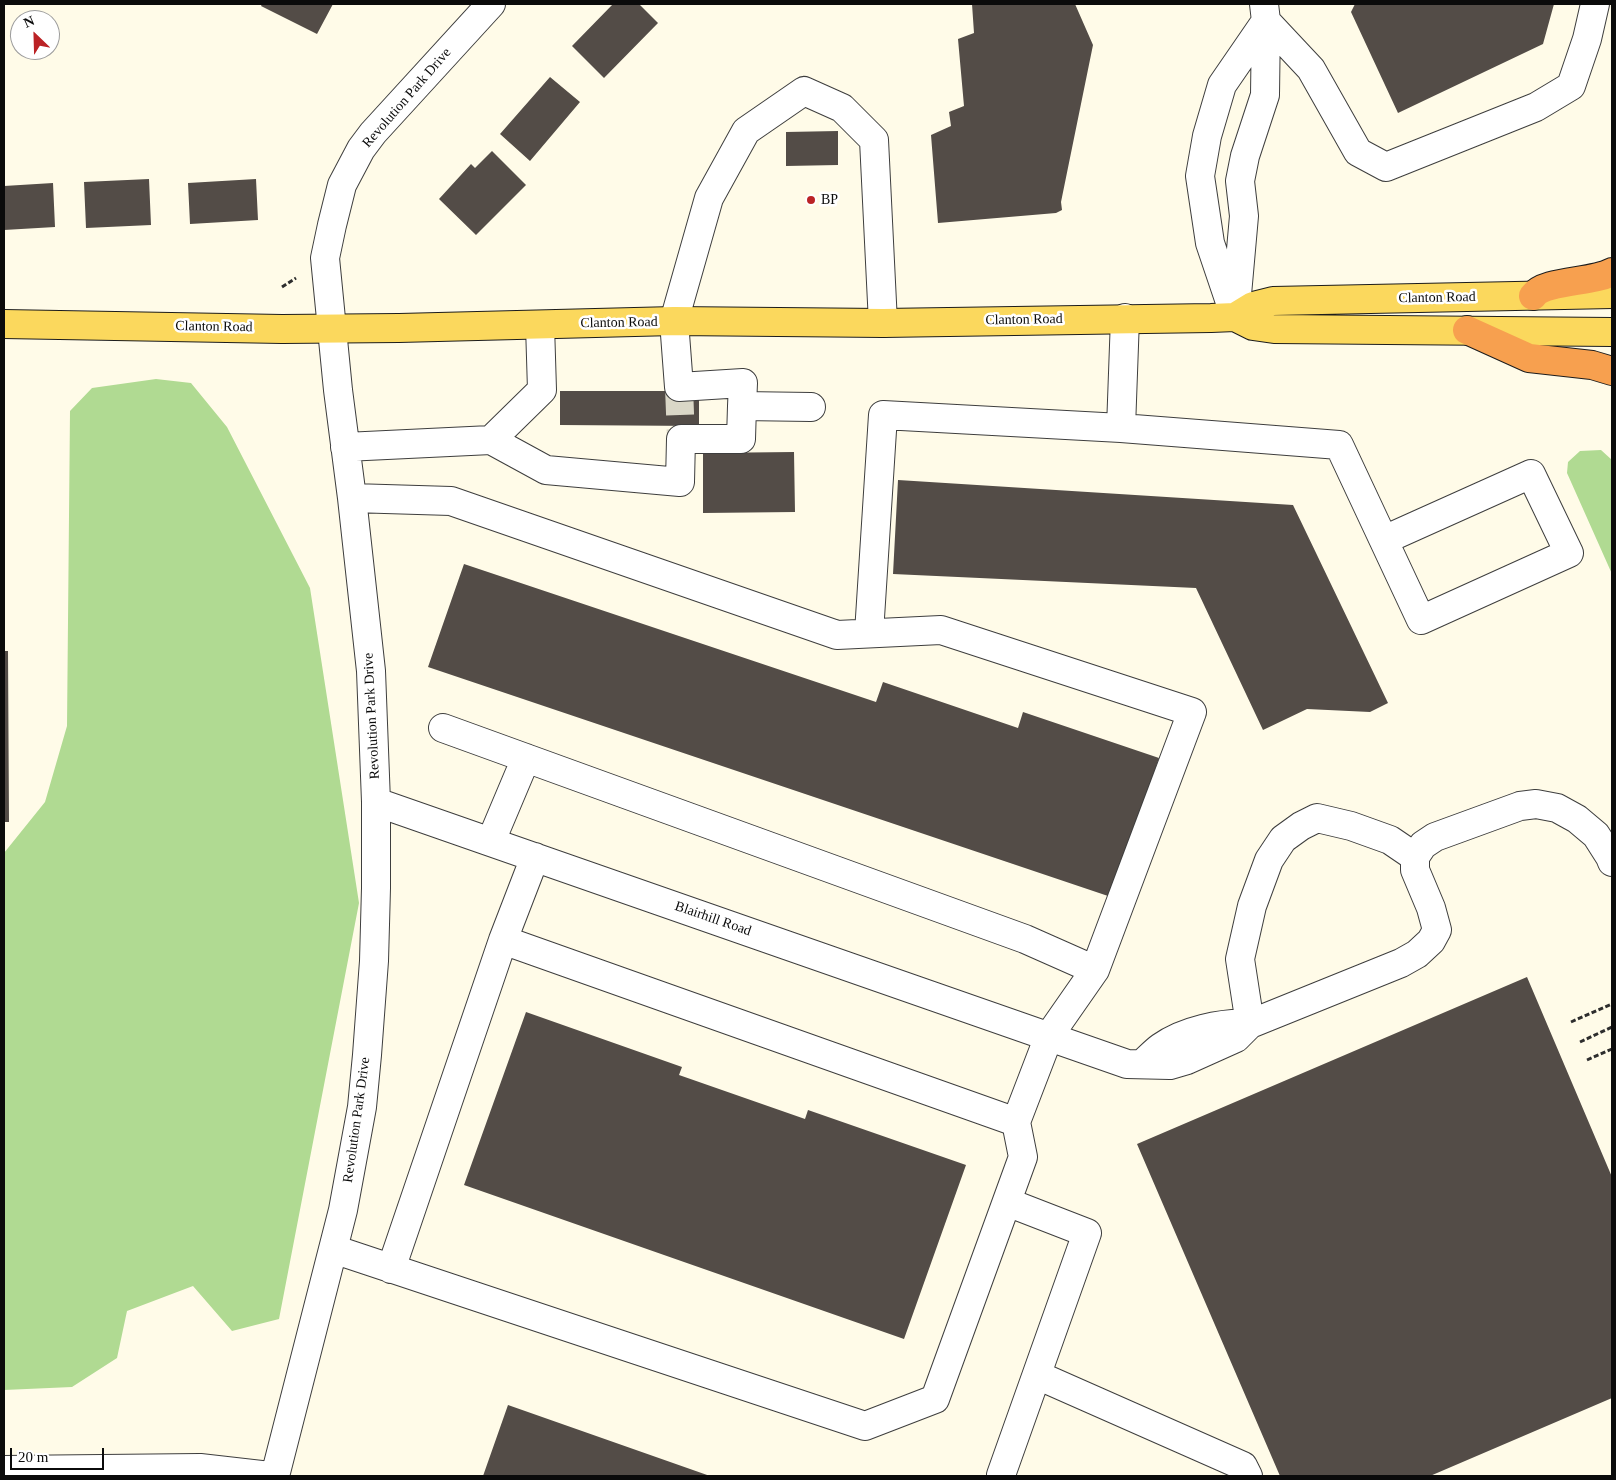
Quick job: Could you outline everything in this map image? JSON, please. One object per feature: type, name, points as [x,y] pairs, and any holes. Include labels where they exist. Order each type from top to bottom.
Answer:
[{"type":"highway","points":[[1533,296],[1538,290],[1601,277],[1612,272]]},
{"type":"highway","points":[[1467,330],[1529,358],[1592,365],[1612,371]]},
{"type":"main road","name":"Clanton Road","points":[[1235,317],[1253,306],[1273,301],[1612,294]]},
{"type":"main road","name":"Clanton Road","points":[[4,324],[282,329],[674,321],[883,323],[1235,317],[1253,326],[1274,329],[1612,332]]},
{"type":"street","name":"Revolution Park Drive","points":[[275,1476],[343,1210],[360,1116],[367,1055],[376,916],[376,802],[371,672],[325,258],[342,185],[361,149],[373,133],[491,4]]},
{"type":"street","points":[[1265,12],[1310,69],[1358,152],[1386,166],[1536,107],[1571,86],[1587,39],[1595,4]]},
{"type":"street","points":[[1235,317],[1210,243],[1200,176],[1208,136],[1222,85],[1265,12]]},
{"type":"street","points":[[1235,317],[1244,216],[1240,181],[1245,156],[1265,95],[1265,12]]},
{"type":"street","points":[[345,448],[491,440],[546,470],[680,482],[681,439],[741,439],[743,383],[679,387],[674,321],[709,198],[746,131],[804,91],[842,108],[874,140],[883,323]]},
{"type":"street","points":[[1122,428],[1124,318]]},
{"type":"street","points":[[491,440],[542,390],[540,324]]},
{"type":"street","points":[[742,406],[811,407]]},
{"type":"street","points":[[869,633],[883,415],[1122,428],[1339,445],[1421,620],[1568,553],[1531,474],[1384,540]]},
{"type":"street","points":[[333,1249],[864,1426],[935,1399],[1023,1157],[1016,1122],[1049,1036],[1096,970],[1192,712],[942,630],[837,635],[451,501],[352,498]]},
{"type":"street","points":[[443,728],[1025,939],[1096,970]]},
{"type":"street","points":[[490,842],[526,758]]},
{"type":"street","name":"Blairhill Road","points":[[376,802],[1127,1064],[1170,1065],[1187,1060],[1236,1038],[1250,1024],[1401,963],[1417,954],[1431,941],[1437,930],[1432,908],[1415,870],[1415,857]]},
{"type":"street","points":[[1250,1024],[1240,959],[1252,906],[1269,860],[1283,839],[1300,826],[1317,818],[1350,826],[1390,840],[1415,857],[1422,846],[1436,837],[1520,806],[1536,804],[1557,808],[1577,819],[1596,835],[1612,862]]},
{"type":"street","points":[[391,1268],[503,940],[535,857]]},
{"type":"street","points":[[503,940],[1016,1122]]},
{"type":"street","points":[[1001,1475],[1087,1233],[1007,1202]]},
{"type":"street","points":[[1037,1375],[1243,1466],[1248,1476]]},
{"type":"street","points":[[4,1470],[200,1468],[270,1476]]},
{"type":"path","points":[[282,287],[297,278],[301,273]]},
{"type":"path","points":[[1571,1022],[1612,1004]]},
{"type":"path","points":[[1580,1042],[1612,1027]]},
{"type":"path","points":[[1587,1060],[1612,1049]]},
{"type":"green space","points":[[156,379],[191,383],[227,427],[310,588],[359,903],[279,1319],[232,1331],[193,1286],[127,1311],[117,1358],[72,1387],[4,1390],[4,853],[45,802],[67,726],[70,411],[92,388]]},
{"type":"green space","points":[[1601,450],[1612,460],[1612,574],[1567,473],[1568,462],[1580,451]]},
{"type":"building","points":[[262,4],[333,4],[317,34],[261,6]]},
{"type":"building","points":[[613,4],[639,4],[658,23],[604,78],[572,46]]},
{"type":"building","points":[[972,4],[1075,4],[1093,45],[1061,202],[1062,210],[1056,213],[938,223],[931,135],[951,126],[949,112],[964,106],[958,39],[974,33]]},
{"type":"building","points":[[1355,4],[1554,4],[1543,44],[1398,113],[1351,12]]},
{"type":"building","points":[[550,77],[580,102],[530,161],[500,134]]},
{"type":"building","points":[[838,131],[838,165],[786,166],[786,132]]},
{"type":"building","points":[[492,151],[526,185],[476,235],[439,199],[471,164],[475,168]]},
{"type":"building","points":[[149,179],[151,225],[86,228],[84,182]]},
{"type":"building","points":[[256,179],[258,220],[190,224],[188,183]]},
{"type":"building","points":[[53,183],[55,227],[4,230],[4,186]]},
{"type":"building","points":[[560,391],[699,391],[699,426],[560,425]]},
{"type":"building","points":[[794,452],[795,512],[703,513],[703,453]]},
{"type":"building","points":[[898,480],[1293,505],[1388,703],[1370,712],[1307,709],[1263,730],[1196,588],[893,574]]},
{"type":"building","points":[[464,564],[876,702],[883,682],[1018,728],[1023,712],[1159,758],[1111,897],[428,667]]},
{"type":"building","points":[[4,651],[8,651],[9,822],[4,822]]},
{"type":"building","points":[[1527,977],[1612,1177],[1612,1398],[1430,1476],[1280,1476],[1137,1144]]},
{"type":"building","points":[[526,1012],[682,1067],[679,1075],[805,1119],[808,1110],[966,1165],[904,1339],[464,1185]]},
{"type":"building","points":[[508,1405],[710,1476],[483,1476]]},
{"type":"tunnel","points":[[679,387],[681,439]]},
{"type":"place","name":"BP","points":[[811,200]]}]
